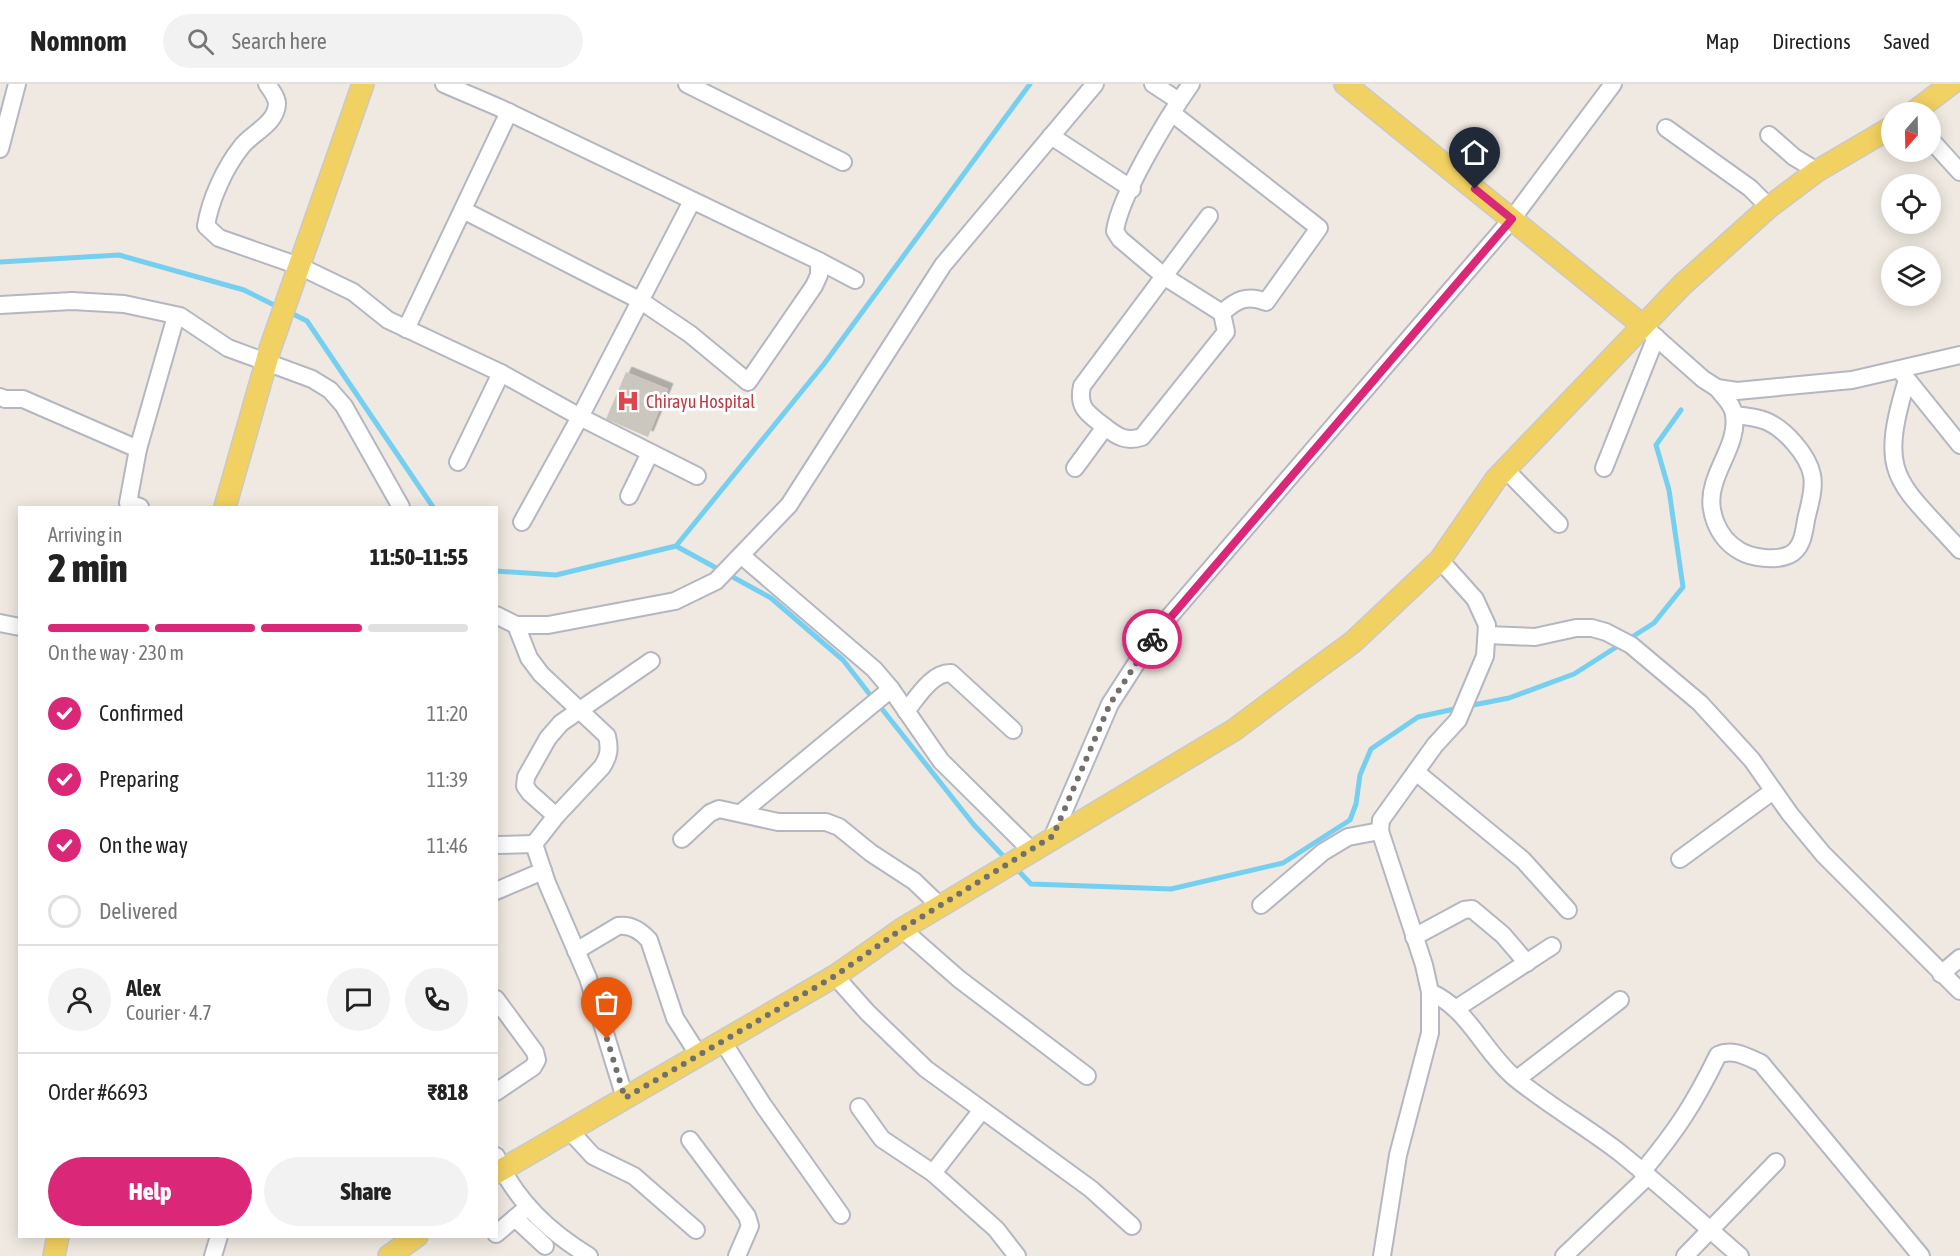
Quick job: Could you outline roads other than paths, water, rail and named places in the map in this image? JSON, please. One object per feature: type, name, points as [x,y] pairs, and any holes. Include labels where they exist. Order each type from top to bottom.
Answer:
[{"type":"main road","points":[[225,506],[268,356],[363,84]]},
{"type":"main road","points":[[1345,84],[1649,331]]},
{"type":"main road","points":[[1927,102],[1951,84]]},
{"type":"main road","points":[[498,1166],[570,1131],[698,1054],[723,1042],[835,976],[902,929],[1053,836],[1234,730],[1353,642],[1440,560],[1496,479],[1649,331],[1682,285],[1769,207],[1816,171],[1881,133]]},
{"type":"main road","points":[[54,1256],[58,1238]]},
{"type":"main road","points":[[389,1256],[414,1238]]},
{"type":"street","points":[[0,148],[17,84]]},
{"type":"street","points":[[267,84],[277,104],[273,116],[243,144],[230,163],[208,216],[206,226],[219,238],[296,274],[353,292],[379,315],[501,373],[580,417],[697,476]]},
{"type":"street","points":[[444,84],[509,112],[855,280]]},
{"type":"street","points":[[687,84],[843,162]]},
{"type":"street","points":[[498,616],[516,625],[549,625],[675,601],[716,580],[789,505],[943,265],[1095,84]]},
{"type":"street","points":[[1153,84],[1176,107],[1319,228],[1266,302],[1256,298],[1240,298],[1222,313]]},
{"type":"street","points":[[1191,84],[1176,107],[1132,189],[1116,231],[1120,239],[1165,277],[1222,313],[1226,332],[1142,437],[1131,441],[1125,439],[1082,409],[1079,399],[1082,386],[1165,277],[1209,216]]},
{"type":"street","points":[[1053,836],[1110,704],[1157,631],[1512,219],[1613,84]]},
{"type":"street","points":[[406,329],[509,112]]},
{"type":"street","points":[[1666,128],[1750,188],[1769,207]]},
{"type":"street","points":[[1769,135],[1794,157],[1816,171]]},
{"type":"street","points":[[1051,136],[1132,189]]},
{"type":"street","points":[[1941,151],[1960,172]]},
{"type":"street","points":[[522,522],[580,417],[692,201]]},
{"type":"street","points":[[464,210],[641,301],[690,334],[748,382],[814,286],[819,275],[819,261]]},
{"type":"street","points":[[0,305],[72,301],[124,304],[176,315],[228,348],[268,356],[330,390],[344,406],[400,506]]},
{"type":"street","points":[[137,506],[128,503],[138,449],[176,315]]},
{"type":"street","points":[[1604,468],[1649,331],[1703,379],[1717,388],[1730,404],[1734,415],[1731,442],[1713,486],[1713,512],[1716,526],[1733,547],[1746,554],[1770,558],[1789,555],[1799,546],[1812,491],[1812,476],[1807,460],[1778,429],[1766,421],[1734,415]]},
{"type":"street","points":[[1717,388],[1737,391],[1852,380],[1892,373],[1903,374],[1960,355]]},
{"type":"street","points":[[458,462],[501,373]]},
{"type":"street","points":[[1903,374],[1960,445]]},
{"type":"street","points":[[1903,374],[1894,421],[1893,468],[1904,488],[1960,550]]},
{"type":"street","points":[[0,397],[23,399],[138,449]]},
{"type":"street","points":[[1076,468],[1105,427]]},
{"type":"street","points":[[629,496],[650,453]]},
{"type":"street","points":[[1505,469],[1559,524]]},
{"type":"street","points":[[1382,1256],[1398,1155],[1430,1033],[1430,992],[1380,831],[1381,820],[1440,738],[1454,726],[1482,665],[1487,635],[1487,625],[1474,599],[1440,560]]},
{"type":"street","points":[[737,561],[874,669],[891,689],[941,761],[1027,854]]},
{"type":"street","points":[[0,623],[18,627]]},
{"type":"street","points":[[516,625],[535,666],[580,713],[607,736],[610,746],[608,758],[534,844]]},
{"type":"street","points":[[1487,635],[1535,637],[1584,628],[1606,632],[1625,641],[1700,702],[1752,760],[1773,791],[1823,854],[1960,991]]},
{"type":"street","points":[[556,816],[525,786],[526,777],[548,738],[561,723],[580,713],[651,662]]},
{"type":"street","points":[[906,711],[935,677],[951,673],[964,682],[1014,730]]},
{"type":"street","points":[[741,813],[891,689]]},
{"type":"street","points":[[1416,772],[1523,860],[1568,910]]},
{"type":"street","points":[[1680,859],[1773,791]]},
{"type":"street","points":[[682,839],[710,813],[719,809],[778,822],[826,822],[839,826],[871,853],[914,881],[941,907]]},
{"type":"street","points":[[1262,905],[1293,876],[1339,842],[1348,837],[1380,831]]},
{"type":"street","points":[[498,845],[534,844]]},
{"type":"street","points":[[534,844],[588,978],[625,1098]]},
{"type":"street","points":[[498,890],[543,871]]},
{"type":"street","points":[[1414,937],[1464,910],[1472,909],[1503,935],[1527,963]]},
{"type":"street","points":[[576,951],[618,926],[626,925],[642,932],[649,940],[675,1018],[698,1054]]},
{"type":"street","points":[[902,929],[959,979],[1087,1076]]},
{"type":"street","points":[[1457,1008],[1552,946]]},
{"type":"street","points":[[1941,974],[1960,958]]},
{"type":"street","points":[[835,976],[867,1012],[926,1069],[1091,1189],[1132,1226]]},
{"type":"street","points":[[1430,992],[1447,999],[1457,1008],[1499,1064],[1645,1174],[1740,1256]]},
{"type":"street","points":[[1517,1079],[1620,1000]]},
{"type":"street","points":[[498,1002],[535,1052],[537,1060],[533,1067],[498,1091]]},
{"type":"street","points":[[723,1042],[763,1105],[841,1215]]},
{"type":"street","points":[[1564,1256],[1645,1174],[1688,1114],[1718,1054],[1726,1051],[1741,1054],[1761,1063],[1921,1256]]},
{"type":"street","points":[[859,1107],[882,1139],[933,1173],[996,1229],[1017,1256]]},
{"type":"street","points":[[933,1173],[982,1110]]},
{"type":"street","points":[[570,1131],[593,1156],[634,1176],[696,1230]]},
{"type":"street","points":[[690,1140],[747,1216],[750,1226],[737,1256]]},
{"type":"street","points":[[1684,1256],[1776,1162]]},
{"type":"street","points":[[498,1166],[521,1213],[544,1246]]},
{"type":"street","points":[[498,1232],[521,1213]]},
{"type":"street","points":[[521,1213],[589,1256]]},
{"type":"street","points":[[213,1256],[218,1238]]},
{"type":"waterway","points":[[498,571],[556,575],[676,546],[824,364],[1030,84]]},
{"type":"waterway","points":[[0,262],[119,255],[244,290],[278,307]]},
{"type":"waterway","points":[[289,312],[307,321],[432,506]]},
{"type":"waterway","points":[[1468,706],[1509,698],[1574,674],[1654,623],[1683,587],[1669,490],[1656,445],[1681,410]]},
{"type":"waterway","points":[[676,546],[771,598],[843,660],[871,696]]},
{"type":"waterway","points":[[1014,866],[1031,884],[1171,889],[1283,863],[1350,820],[1356,804],[1360,775],[1371,749],[1418,717],[1459,708]]},
{"type":"waterway","points":[[882,709],[974,825],[1007,860]]},
{"type":"place","name":"Chirayu Hospital","points":[[628,401]]}]
